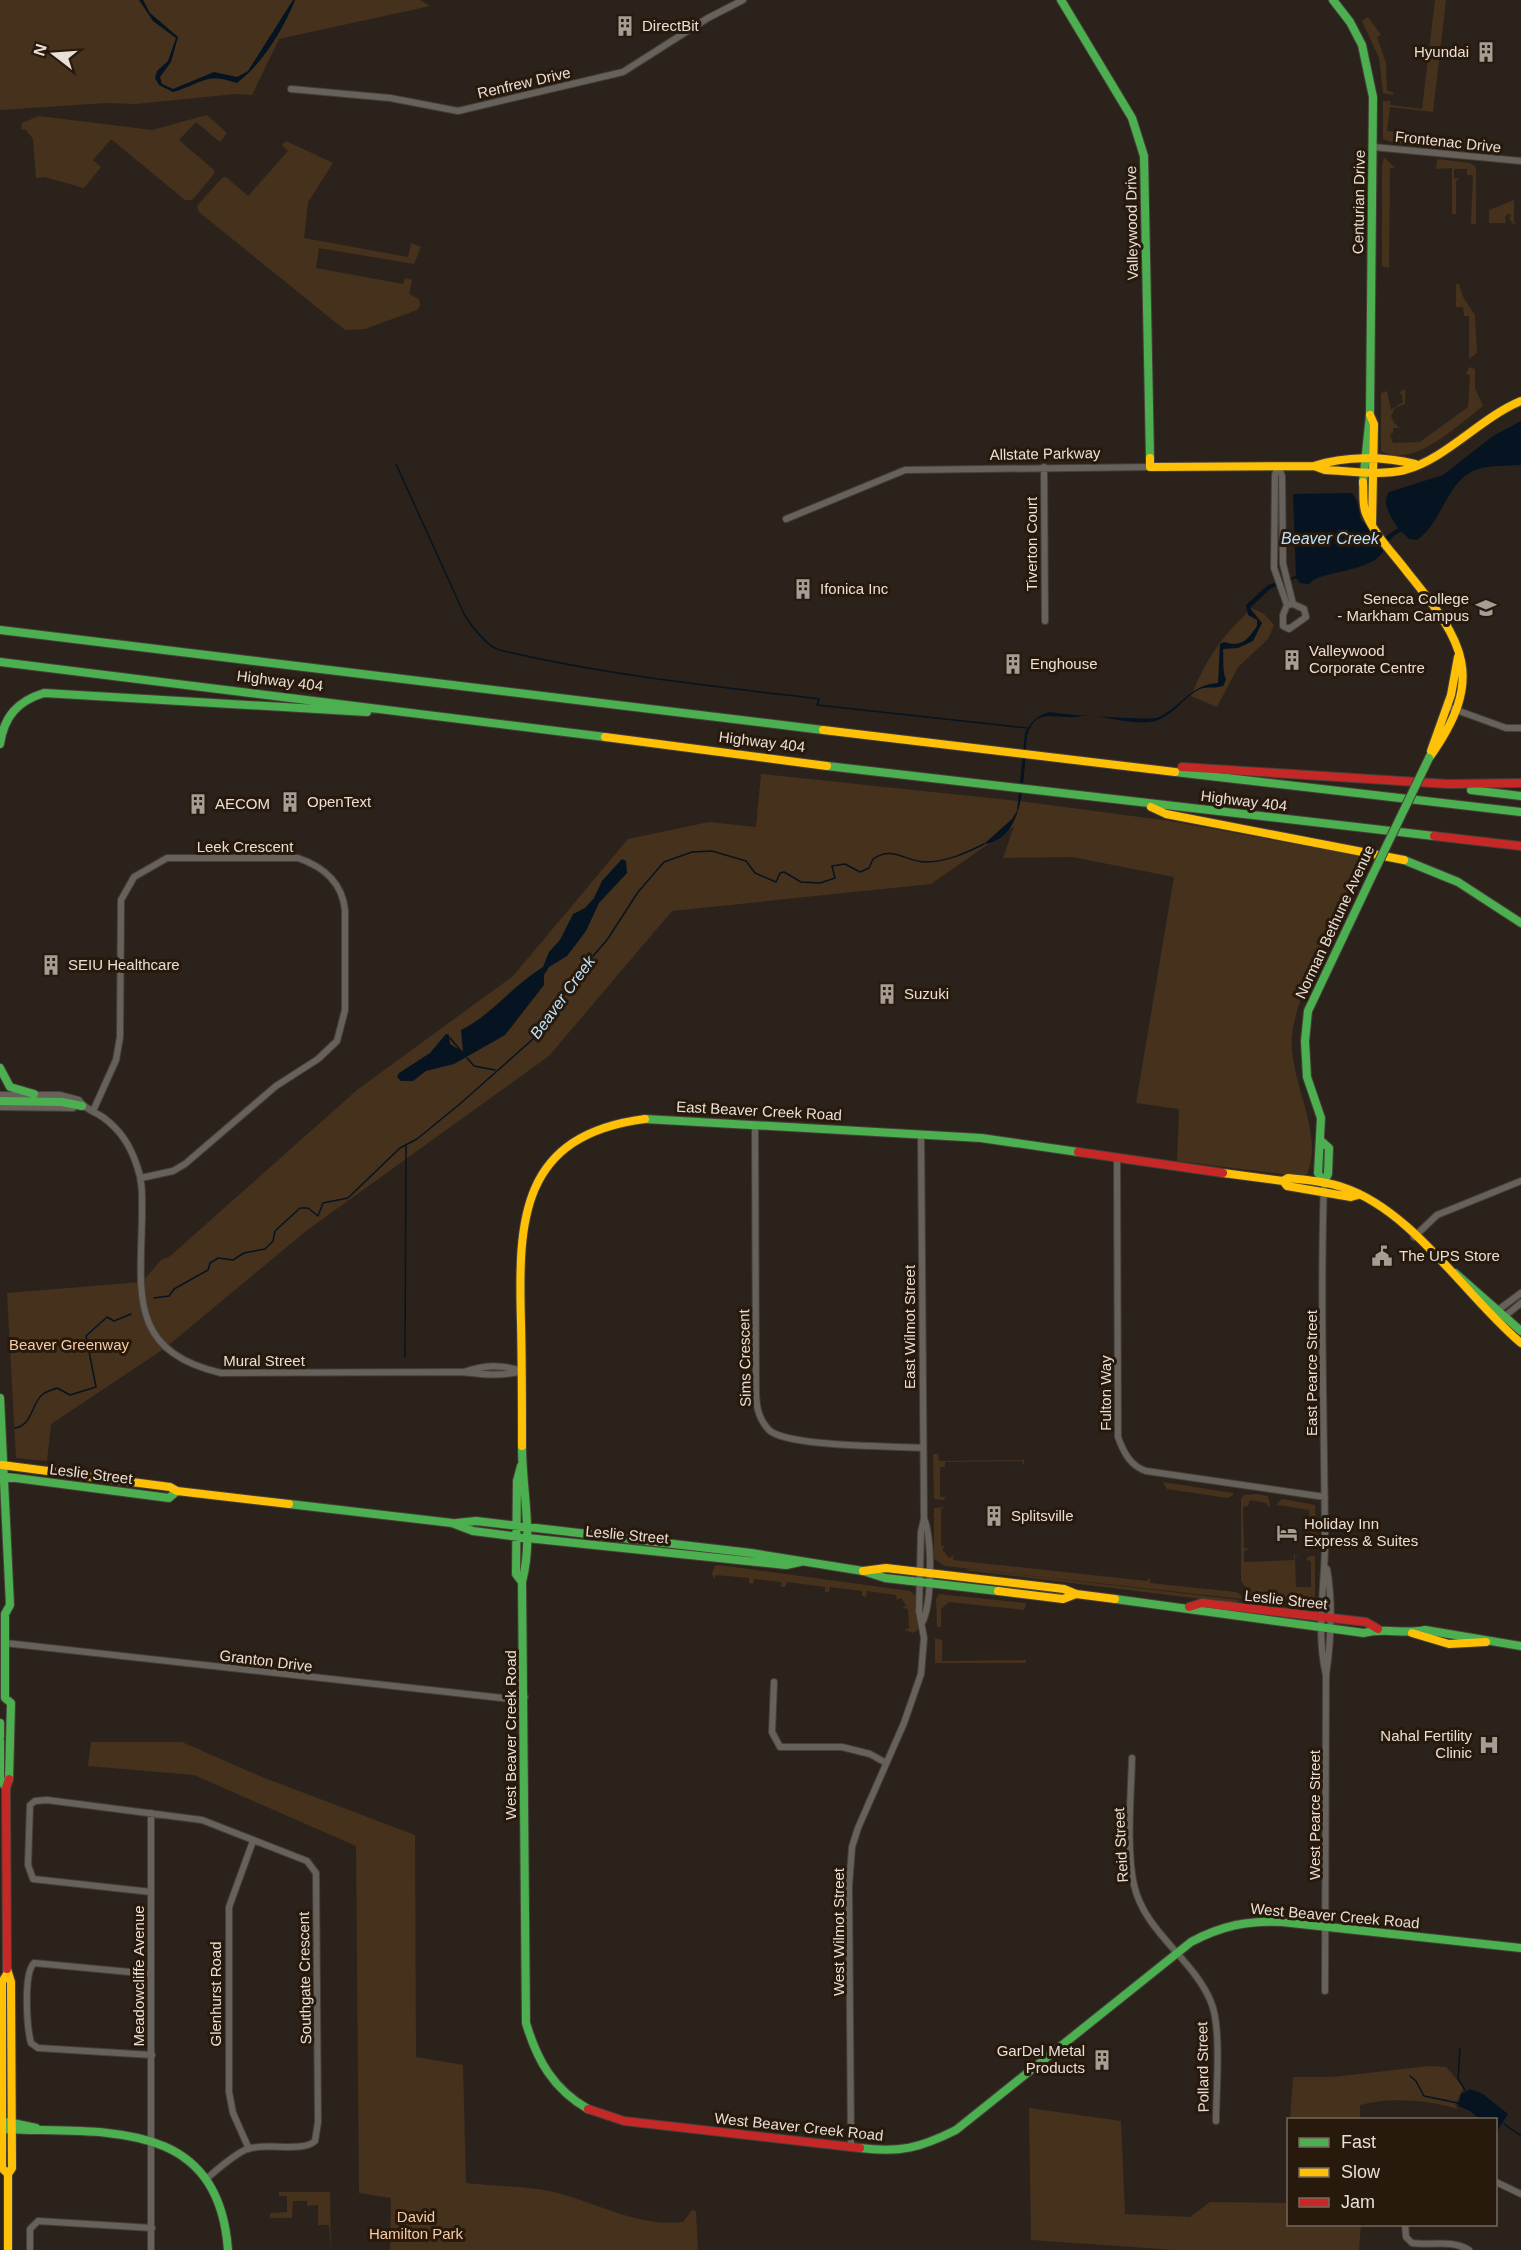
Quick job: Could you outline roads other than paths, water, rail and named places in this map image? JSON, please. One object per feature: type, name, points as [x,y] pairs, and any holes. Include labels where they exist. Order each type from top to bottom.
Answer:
[{"type":"main road","name":"Valleywood Drive","points":[[1061,0],[1132,118],[1144,156],[1150,467]]},
{"type":"main road","name":"Centurian Drive","points":[[1333,0],[1360,35],[1370,63],[1373,97],[1370,415],[1374,424],[1368,465]]},
{"type":"main road","name":"Allstate Parkway","points":[[1150,467],[1314,466],[1324,462],[1368,465],[1405,461],[1415,464],[1438,456],[1495,412],[1521,401]]},
{"type":"main road","name":"Norman Bethune Avenue","points":[[1323,1188],[1318,1173],[1321,1118],[1307,1077],[1305,1041],[1308,1011],[1429,758],[1444,736],[1452,709],[1461,697],[1464,669],[1450,629],[1407,571],[1388,552],[1365,512],[1368,465]]},
{"type":"main road","points":[[0,624],[68,637]]},
{"type":"main road","name":"Highway 404","points":[[0,630],[1101,764],[1521,812]]},
{"type":"main road","name":"Highway 404","points":[[0,662],[891,774],[1521,846]]},
{"type":"main road","points":[[0,667],[19,664]]},
{"type":"main road","points":[[0,744],[3,724],[17,705],[29,697],[44,693],[431,715]]},
{"type":"main road","points":[[1101,764],[1251,770],[1448,784],[1521,783]]},
{"type":"main road","points":[[1383,780],[1521,796]]},
{"type":"main road","points":[[1142,803],[1166,814],[1389,855],[1422,864],[1471,887],[1521,923]]},
{"type":"main road","points":[[0,1068],[4,1081],[10,1087],[34,1094]]},
{"type":"main road","points":[[0,1101],[62,1102],[82,1106]]},
{"type":"main road","name":"East Beaver Creek Road","points":[[527,1538],[526,1480],[522,1463],[522,1232],[532,1193],[549,1165],[566,1148],[590,1132],[627,1120],[651,1118],[921,1134],[1013,1142],[1283,1181],[1288,1178],[1323,1188],[1348,1189],[1393,1217],[1447,1268],[1474,1287],[1521,1342]]},
{"type":"main road","name":"East Beaver Creek Road","points":[[1498,1316],[1521,1331]]},
{"type":"main road","points":[[0,1398],[10,1605],[5,1614]]},
{"type":"main road","name":"East Beaver Creek Road","points":[[517,1526],[517,1481],[522,1463]]},
{"type":"main road","name":"Leslie Street","points":[[2,1465],[170,1487],[177,1491],[452,1523],[476,1521],[751,1553],[863,1571],[885,1578],[925,1583],[1063,1599],[1076,1594]]},
{"type":"main road","name":"Leslie Street","points":[[3,1476],[169,1498],[177,1491]]},
{"type":"main road","name":"Leslie Street","points":[[452,1523],[473,1531],[517,1537],[786,1565],[800,1562]]},
{"type":"main road","name":"West Beaver Creek Road","points":[[517,1526],[516,1574],[522,1582]]},
{"type":"main road","name":"West Beaver Creek Road","points":[[527,1538],[526,1572],[522,1582],[525,1697],[526,2024],[538,2062],[561,2091],[580,2105],[602,2116],[851,2148],[898,2150],[927,2145],[947,2135],[1204,1933],[1232,1923],[1264,1920],[1521,1948]]},
{"type":"main road","name":"Leslie Street","points":[[863,1571],[886,1568],[924,1572],[1064,1589],[1076,1594],[1190,1607],[1200,1612],[1325,1629],[1364,1633],[1378,1629],[1412,1633],[1424,1640],[1473,1645],[1486,1642],[1521,1646]]},
{"type":"main road","points":[[0,1603],[5,1614],[2,1701],[11,1703],[9,1781],[6,1788],[7,1974],[11,1982],[13,2126],[12,2168],[8,2174],[8,2250]]},
{"type":"main road","name":"Leslie Street","points":[[1190,1607],[1202,1603],[1366,1622],[1378,1629]]},
{"type":"main road","points":[[0,1723],[0,1778],[6,1788]]},
{"type":"main road","points":[[7,1974],[2,1982],[0,2129],[2,2168],[8,2174]]},
{"type":"main road","points":[[0,2122],[13,2126],[150,2139],[190,2162],[206,2179],[222,2210],[227,2227],[228,2250]]},
{"type":"main road","points":[[0,2129],[13,2126]]},
{"type":"street","name":"Renfrew Drive","points":[[291,89],[390,98],[458,111],[623,72],[708,18],[743,0]]},
{"type":"street","name":"Frontenac Drive","points":[[1373,147],[1521,161]]},
{"type":"street","points":[[1278,466],[1275,475],[1274,568],[1290,604]]},
{"type":"street","name":"Tiverton Court","points":[[1044,467],[1045,621]]},
{"type":"street","name":"Allstate Parkway","points":[[786,519],[905,470],[1150,467]]},
{"type":"street","points":[[1452,709],[1506,729],[1521,728]]},
{"type":"street","name":"Leek Crescent","points":[[93,1111],[116,1060],[120,1037],[121,900],[134,877],[166,858],[298,858],[317,864],[333,879],[344,900],[345,910],[345,1010],[337,1041],[318,1059],[276,1086],[185,1164],[173,1170],[141,1178]]},
{"type":"street","name":"Mural Street","points":[[0,1095],[60,1095],[79,1100],[82,1106],[93,1111],[126,1138],[141,1178],[140,1297],[144,1316],[165,1348],[198,1368],[221,1373],[464,1372],[481,1366],[508,1366],[522,1371]]},
{"type":"street","name":"Mural Street","points":[[0,1107],[75,1108],[82,1106]]},
{"type":"street","name":"Sims Crescent","points":[[755,1125],[756,1388],[760,1418],[771,1432],[800,1441],[923,1448]]},
{"type":"street","name":"East Wilmot Street","points":[[921,1134],[919,1311],[924,1519],[928,1532],[925,1583]]},
{"type":"street","name":"Fulton Way","points":[[1117,1157],[1118,1437],[1124,1452],[1140,1470],[1162,1475],[1325,1497]]},
{"type":"street","points":[[1414,1237],[1437,1215],[1521,1181]]},
{"type":"street","name":"East Pearce Street","points":[[1323,1188],[1325,1618]]},
{"type":"street","points":[[1498,1316],[1521,1293]]},
{"type":"street","points":[[1498,1316],[1521,1303]]},
{"type":"street","name":"West Wilmot Street","points":[[851,2148],[850,1866],[858,1828],[916,1695],[924,1656],[923,1622],[927,1612],[925,1583]]},
{"type":"street","name":"West Pearce Street","points":[[1325,1618],[1327,1871],[1324,1926],[1325,1991]]},
{"type":"street","name":"Granton Drive","points":[[4,1643],[411,1690],[511,1699],[525,1697]]},
{"type":"street","points":[[774,1682],[772,1732],[780,1747],[842,1747],[870,1754],[886,1763]]},
{"type":"street","points":[[0,1739],[11,1740]]},
{"type":"street","name":"Reid Street","points":[[1132,1758],[1134,1884],[1147,1917],[1177,1953]]},
{"type":"street","name":"Southgate Crescent","points":[[151,1892],[36,1881],[28,1873],[27,1865],[29,1809],[35,1801],[47,1800],[202,1820],[307,1861],[315,1874],[318,2122],[315,2141],[309,2146],[276,2145],[249,2149],[206,2179]]},
{"type":"street","name":"Meadowcliffe Avenue","points":[[151,1814],[152,2250]]},
{"type":"street","name":"Glenhurst Road","points":[[249,2149],[231,2105],[229,2092],[228,1929],[231,1898],[253,1840]]},
{"type":"street","name":"Pollard Street","points":[[1177,1953],[1202,1983],[1213,2006],[1216,2035],[1216,2121]]},
{"type":"street","points":[[152,1974],[34,1963],[30,1967],[28,1977],[28,2031],[31,2043],[38,2048],[152,2055]]},
{"type":"street","points":[[1497,2182],[1521,2194]]},
{"type":"street","points":[[30,2250],[30,2229],[38,2221],[152,2228]]},
{"type":"street","points":[[1405,2226],[1406,2237],[1412,2243],[1438,2242],[1462,2246],[1469,2250]]},
{"type":"water","points":[[139,0],[143,0],[150,13],[178,37],[171,62],[160,77],[162,84],[173,89],[214,72],[237,77],[248,71],[295,0],[285,23],[264,56],[237,83],[218,78],[204,80],[173,92],[159,85],[155,78],[157,71],[168,61],[176,38],[153,21]]},
{"type":"water","name":"Beaver Creek","points":[[1521,421],[1521,465],[1494,466],[1478,469],[1468,474],[1452,491],[1433,523],[1417,540],[1409,539],[1402,532],[1390,540],[1380,556],[1360,567],[1321,577],[1309,584],[1300,583],[1296,578],[1270,589],[1250,608],[1262,623],[1253,641],[1238,648],[1223,649],[1226,680],[1223,686],[1200,689],[1168,715],[1155,721],[1131,722],[1088,716],[1156,718],[1172,709],[1192,692],[1208,684],[1218,683],[1220,644],[1240,643],[1251,635],[1257,626],[1257,620],[1248,615],[1246,605],[1268,585],[1296,576],[1293,494],[1352,493],[1357,501],[1361,520],[1381,540],[1398,528],[1386,506],[1389,492],[1443,475],[1493,436]]},
{"type":"water","points":[[1051,712],[1087,716],[1048,716],[1034,722],[1027,736],[1023,784],[1016,817],[1009,830],[998,839],[984,844],[1012,819],[1017,811],[1025,733],[1029,726],[1039,716]]},
{"type":"water","points":[[622,859],[626,861],[627,873],[599,903],[586,931],[567,956],[549,967],[544,975],[544,985],[505,1035],[454,1064],[426,1071],[413,1081],[401,1081],[397,1077],[399,1073],[430,1053],[446,1034],[449,1035],[450,1044],[463,1052],[461,1030],[483,1016],[543,967],[549,952],[560,940],[573,914],[585,908],[594,898],[602,881]]},
{"type":"water","points":[[1470,2089],[1483,2094],[1508,2114],[1497,2131],[1497,2118],[1478,2118],[1470,2111],[1458,2106],[1461,2094]]},
{"type":"waterway","points":[[396,464],[465,616],[480,636],[495,648],[539,659],[618,673],[819,699],[817,705],[1027,728]]},
{"type":"waterway","name":"Beaver Creek","points":[[154,1298],[169,1296],[174,1289],[208,1270],[210,1263],[218,1258],[233,1260],[244,1253],[265,1249],[273,1241],[275,1231],[300,1208],[308,1208],[318,1216],[323,1203],[348,1198],[400,1148],[417,1139],[461,1103],[533,1039],[586,964],[607,940],[638,892],[664,862],[692,852],[712,851],[746,861],[755,873],[776,882],[780,873],[784,872],[801,882],[820,883],[835,878],[832,866],[845,864],[860,872],[869,868],[873,859],[887,854],[933,862],[956,856],[984,844]]},
{"type":"waterway","points":[[450,1038],[462,1052]]},
{"type":"waterway","points":[[467,1058],[474,1066],[495,1070]]},
{"type":"waterway","points":[[405,1357],[406,1146]]},
{"type":"waterway","name":"Beaver Creek","points":[[15,1428],[25,1423],[39,1398],[46,1392],[57,1388],[70,1395],[96,1387],[86,1336],[107,1317],[114,1321],[131,1314]]},
{"type":"waterway","points":[[1460,2048],[1458,2079],[1465,2090]]},
{"type":"waterway","points":[[1410,2076],[1416,2081],[1424,2096],[1458,2103]]},
{"type":"waterway","points":[[1504,2124],[1521,2136]]},
{"type":"place","name":"DirectBit","points":[[625,26]]},
{"type":"place","name":"Hyundai","points":[[1486,52]]},
{"type":"place","name":"Ifonica Inc","points":[[803,589]]},
{"type":"place","name":"Seneca College - Markham Campus","points":[[1486,608]]},
{"type":"place","name":"Valleywood Corporate Centre","points":[[1292,660]]},
{"type":"place","name":"Enghouse","points":[[1013,664]]},
{"type":"place","name":"OpenText","points":[[290,802]]},
{"type":"place","name":"AECOM","points":[[198,804]]},
{"type":"place","name":"SEIU Healthcare","points":[[51,965]]},
{"type":"place","name":"Suzuki","points":[[887,994]]},
{"type":"place","name":"The UPS Store","points":[[1382,1256]]},
{"type":"place","name":"Splitsville","points":[[994,1516]]},
{"type":"place","name":"Holiday Inn Express & Suites","points":[[1287,1533]]},
{"type":"place","name":"Nahal Fertility Clinic","points":[[1489,1745]]},
{"type":"place","name":"GarDel Metal Products","points":[[1102,2060]]},
{"type":"park label","name":"Beaver Greenway","points":[[69,1345]]},
{"type":"park label","name":"David Hamilton Park","points":[[416,2226]]}]
